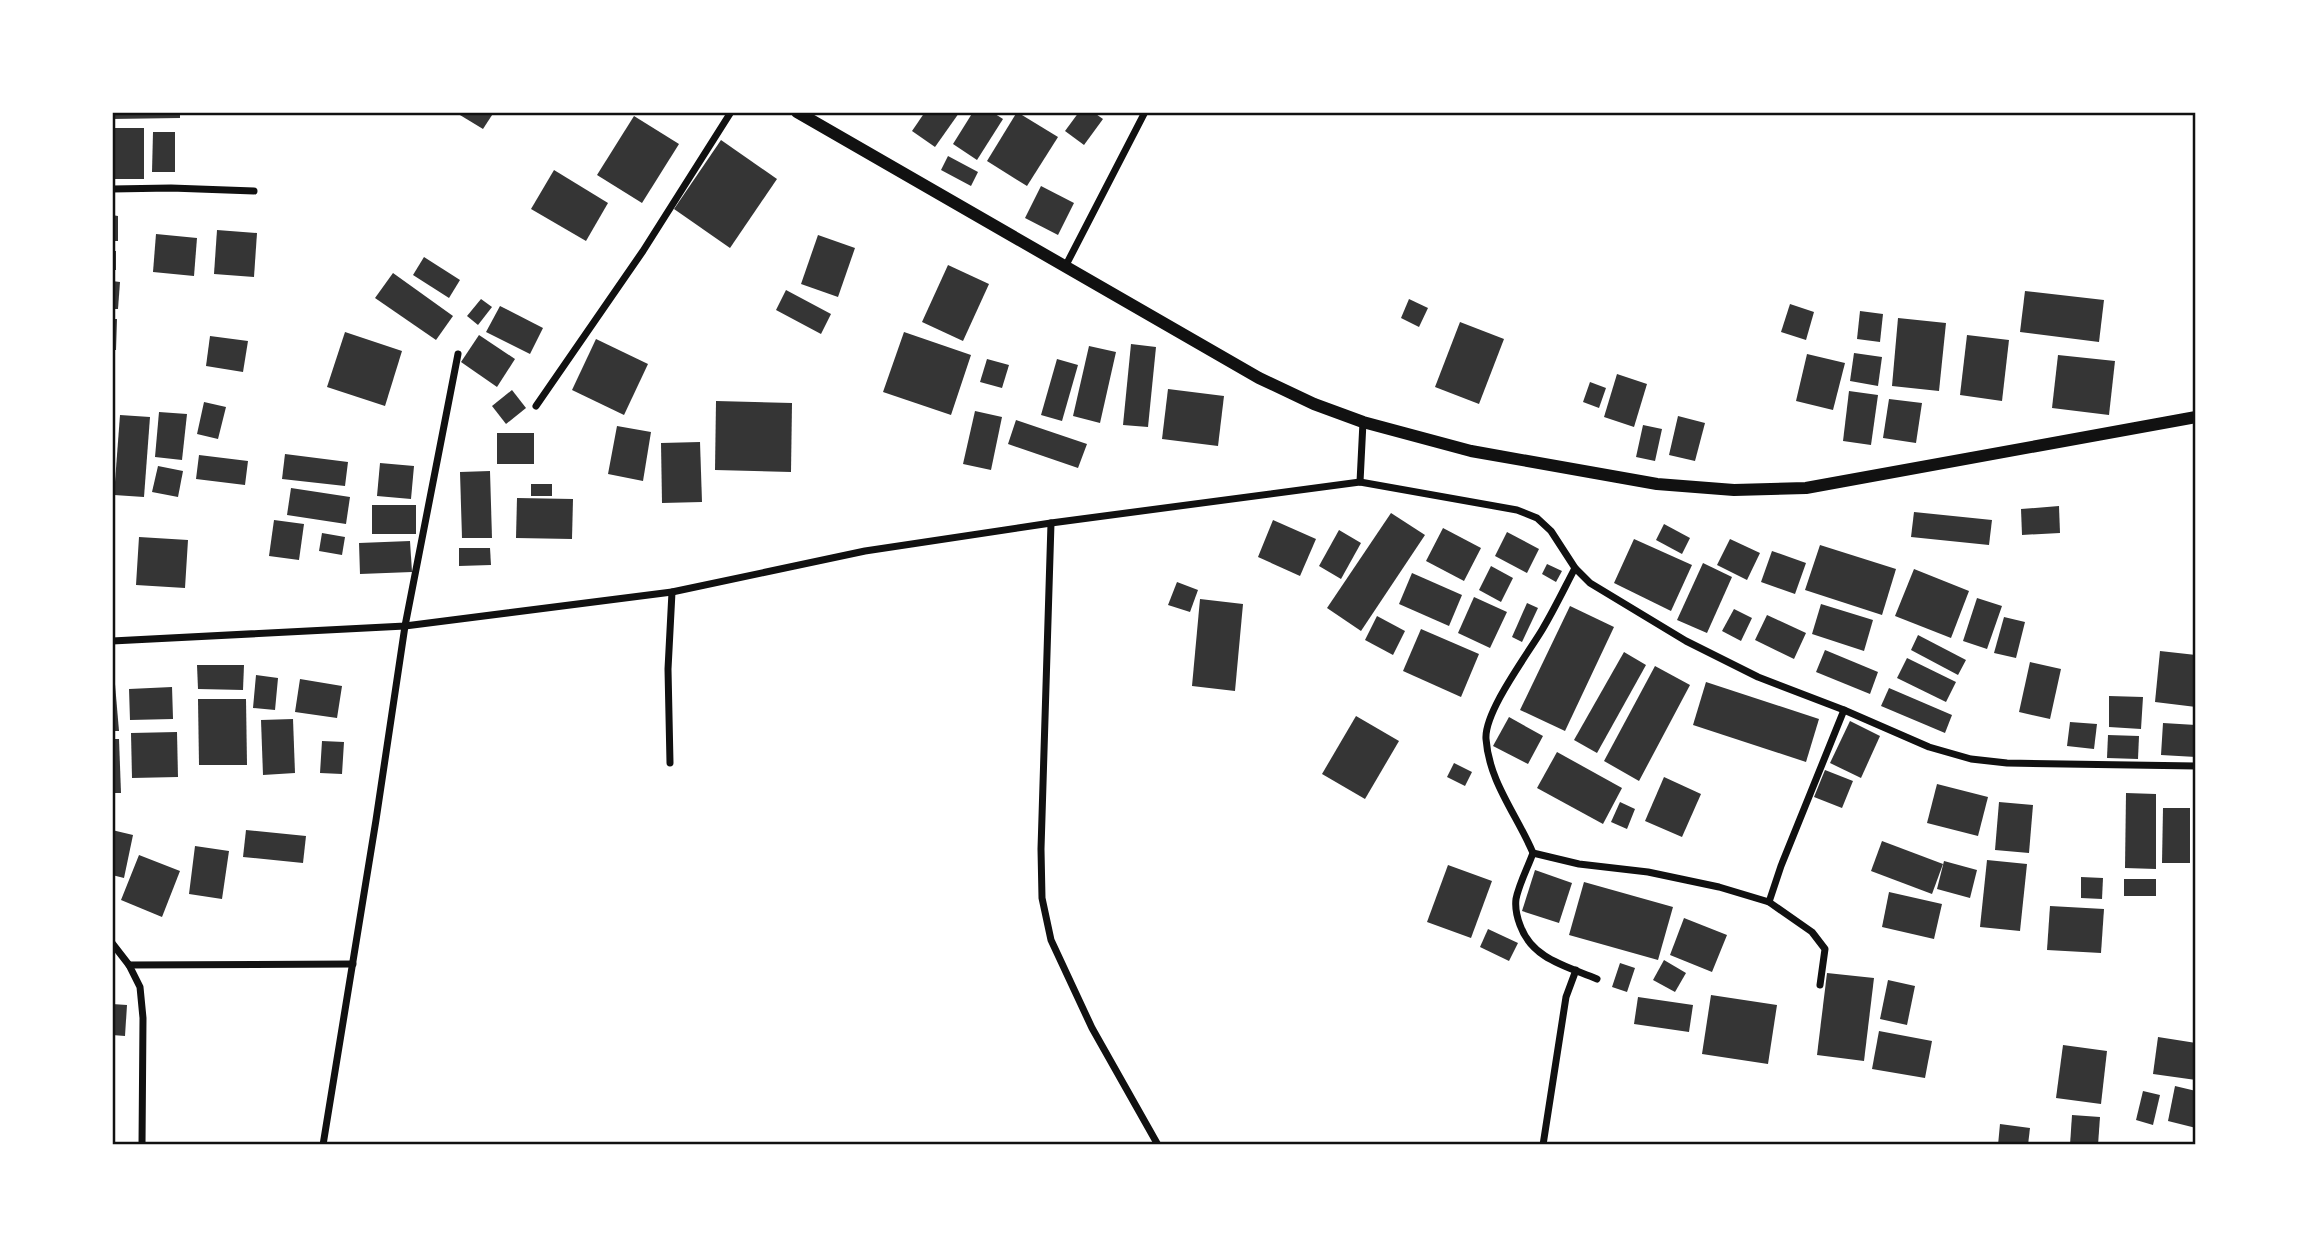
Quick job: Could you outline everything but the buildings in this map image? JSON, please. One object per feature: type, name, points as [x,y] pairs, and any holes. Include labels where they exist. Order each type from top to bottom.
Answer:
[{"type":"street","points":[[536,406],[643,251],[731,112]]},
{"type":"street","points":[[797,112],[1259,378],[1314,404],[1363,422],[1471,451],[1657,484],[1734,490],[1806,488],[2196,417]]},
{"type":"street","points":[[1065,268],[1144,112]]},
{"type":"street","points":[[112,189],[254,191]]},
{"type":"street","points":[[323,1145],[405,626],[458,354]]},
{"type":"street","points":[[1360,482],[1363,422]]},
{"type":"street","points":[[112,641],[405,626],[672,592],[865,551],[1360,482],[1517,510],[1537,518],[1551,531],[1575,568],[1590,583],[1719,659],[1929,747],[1971,759],[2007,763],[2196,766]]},
{"type":"street","points":[[1051,523],[1041,849],[1042,898],[1051,940],[1092,1028],[1158,1145]]},
{"type":"street","points":[[1575,568],[1544,627],[1490,714],[1485,736],[1502,794],[1522,825],[1533,853],[1516,899],[1521,928],[1530,946],[1542,956],[1597,979]]},
{"type":"street","points":[[670,763],[668,669],[672,592]]},
{"type":"street","points":[[1769,902],[1843,710]]},
{"type":"street","points":[[1533,853],[1579,863],[1648,872],[1719,887],[1769,902],[1812,932],[1825,949],[1820,985]]},
{"type":"street","points":[[112,943],[129,965],[140,987],[143,1018],[142,1145]]},
{"type":"street","points":[[129,965],[353,964]]},
{"type":"street","points":[[1543,1145],[1566,997],[1576,970]]}]
